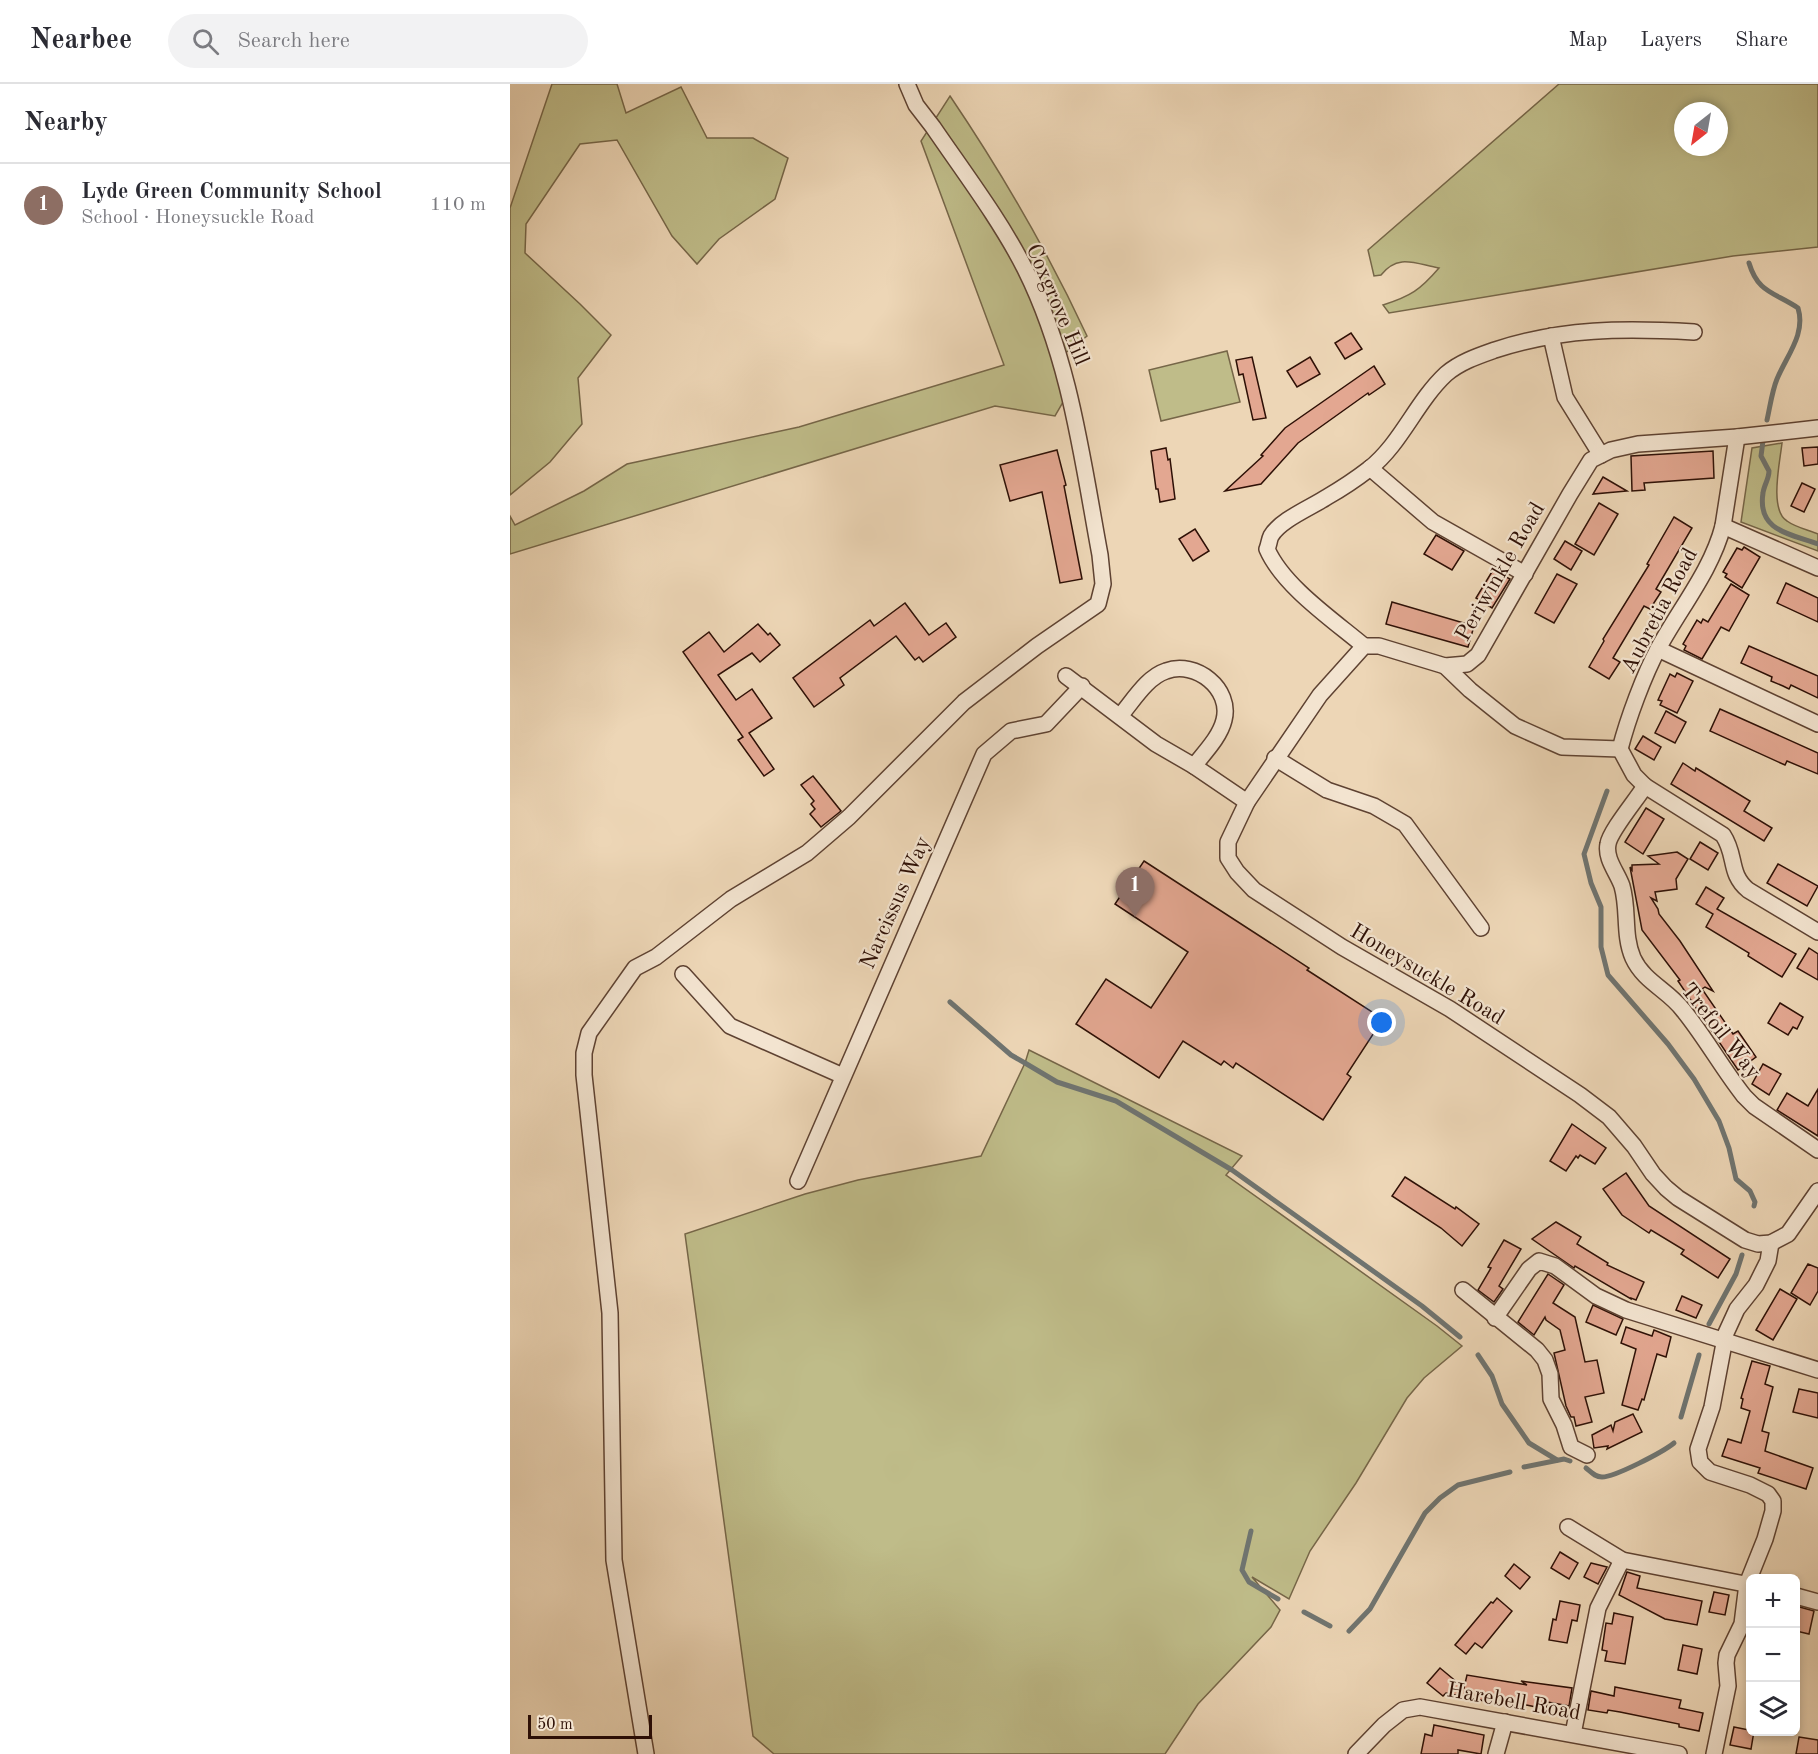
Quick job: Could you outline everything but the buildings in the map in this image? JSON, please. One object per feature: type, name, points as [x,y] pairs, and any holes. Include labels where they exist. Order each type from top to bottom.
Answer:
[{"type":"street","name":"Coxgrove Hill","points":[[646,1754],[614,1560],[610,1313],[584,1075],[584,1053],[589,1033],[635,968],[656,957],[731,899],[807,853],[849,817],[963,702],[1037,646],[1098,604],[1103,584],[1100,555],[1071,398],[1060,357],[1025,269],[933,127],[916,105],[907,84]]},
{"type":"street","points":[[1066,676],[1156,744],[1194,766],[1247,802],[1320,695],[1364,646],[1288,580],[1274,564],[1268,549],[1272,535],[1287,521],[1370,468],[1398,437],[1424,400],[1447,373],[1471,358],[1533,338],[1638,329],[1694,332]]},
{"type":"street","points":[[1551,336],[1565,397],[1601,455]]},
{"type":"street","name":"Periwinkle Road","points":[[1364,646],[1379,646],[1445,666],[1467,664],[1478,655],[1591,460],[1611,450],[1638,444],[1818,428]]},
{"type":"street","name":"Aubretia Road","points":[[1620,749],[1632,712],[1658,649],[1718,546],[1737,437]]},
{"type":"street","points":[[1370,468],[1433,522],[1525,574]]},
{"type":"street","points":[[1723,526],[1818,568]]},
{"type":"street","points":[[1658,649],[1818,724]]},
{"type":"street","points":[[1445,666],[1470,690],[1515,726],[1562,747],[1620,749],[1634,775],[1645,786],[1723,835],[1729,844],[1734,871],[1740,883],[1818,932]]},
{"type":"street","points":[[1120,716],[1154,677],[1166,670],[1179,668],[1192,670],[1206,677],[1217,687],[1226,710],[1224,723],[1194,766]]},
{"type":"street","name":"Narcissus Way","points":[[798,1181],[984,754],[1011,731],[1046,724],[1082,686]]},
{"type":"street","points":[[1275,758],[1327,790],[1374,806],[1405,824],[1481,928]]},
{"type":"street","name":"Trefoil Way","points":[[1645,786],[1611,835],[1607,845],[1610,861],[1624,894],[1627,937],[1633,959],[1652,984],[1666,992],[1682,1007],[1744,1096],[1754,1106],[1818,1150]]},
{"type":"street","name":"Honeysuckle Road","points":[[1247,802],[1228,842],[1228,858],[1236,872],[1254,890],[1342,947],[1450,1009],[1580,1095],[1610,1117],[1653,1174],[1678,1198],[1745,1240],[1758,1244],[1771,1243]]},
{"type":"street","points":[[683,974],[730,1026],[843,1076]]},
{"type":"street","points":[[1753,1574],[1773,1511],[1773,1501],[1768,1494],[1750,1485],[1710,1472],[1700,1462],[1698,1449],[1712,1407],[1723,1341],[1737,1309],[1756,1285],[1768,1261],[1771,1243],[1788,1234],[1818,1191]]},
{"type":"street","points":[[1496,1318],[1529,1269],[1539,1261],[1555,1266],[1596,1296],[1616,1305],[1818,1370]]},
{"type":"street","points":[[1463,1290],[1537,1350],[1545,1360],[1550,1374],[1551,1399],[1564,1425],[1571,1447],[1587,1455]]},
{"type":"street","points":[[1568,1527],[1622,1560],[1746,1584]]},
{"type":"street","points":[[1573,1734],[1598,1608],[1622,1560]]},
{"type":"street","points":[[1800,1597],[1818,1602]]},
{"type":"street","points":[[1714,1754],[1728,1686],[1727,1655],[1742,1624],[1746,1602]]},
{"type":"street","name":"Harebell Road","points":[[1356,1754],[1384,1725],[1403,1710],[1420,1707],[1679,1754]]},
{"type":"street","points":[[1496,1754],[1505,1722]]},
{"type":"shaded area","points":[[552,84],[617,84],[626,113],[681,87],[707,138],[753,138],[788,158],[775,199],[719,239],[697,264],[672,236],[617,140],[580,144],[526,224],[525,253],[611,335],[578,378],[582,424],[550,462],[510,495],[510,208]]},
{"type":"shaded area","points":[[1559,84],[1818,84],[1818,247],[1733,256],[1389,313],[1383,305],[1401,299],[1414,291],[1439,268],[1401,262],[1387,268],[1381,275],[1374,276],[1368,250]]},
{"type":"shaded area","points":[[950,96],[1023,213],[1087,336],[1054,362],[1066,397],[1055,416],[995,406],[510,554],[510,516],[515,525],[584,491],[627,464],[799,427],[1004,365],[921,141]]},
{"type":"shaded area","points":[[1227,351],[1240,402],[1161,421],[1149,370]]},
{"type":"shaded area","points":[[1782,443],[1777,485],[1778,507],[1787,521],[1818,534],[1818,551],[1741,522],[1752,448]]},
{"type":"shaded area","points":[[1029,1050],[1242,1156],[1226,1175],[1462,1346],[1424,1378],[1407,1398],[1356,1483],[1310,1551],[1289,1599],[1252,1577],[1280,1610],[1271,1627],[1198,1704],[1165,1754],[774,1754],[753,1736],[685,1234],[805,1194],[858,1180],[981,1156]]},
{"type":"waterway","points":[[1749,263],[1762,286],[1798,308],[1800,318],[1798,336],[1775,384],[1767,420]]},
{"type":"waterway","points":[[1763,441],[1761,456],[1769,471],[1763,493],[1762,506],[1765,516],[1778,529],[1818,544]]},
{"type":"waterway","points":[[1607,791],[1584,854],[1591,883],[1601,907],[1601,947],[1608,975],[1668,1044],[1694,1079],[1719,1121],[1729,1148],[1736,1179],[1750,1191],[1755,1202],[1754,1206]]},
{"type":"waterway","points":[[950,1002],[1011,1055],[1057,1082],[1116,1101],[1232,1170],[1422,1306],[1460,1337]]},
{"type":"waterway","points":[[1709,1324],[1736,1274],[1742,1255]]},
{"type":"waterway","points":[[1478,1355],[1492,1376],[1502,1404],[1529,1443],[1557,1460]]},
{"type":"waterway","points":[[1681,1417],[1699,1355]]},
{"type":"waterway","points":[[1586,1468],[1597,1476],[1608,1476],[1639,1463],[1674,1443]]},
{"type":"waterway","points":[[1524,1467],[1564,1459],[1570,1461]]},
{"type":"waterway","points":[[1349,1631],[1370,1609],[1425,1513],[1440,1498],[1458,1485],[1510,1472]]},
{"type":"waterway","points":[[1251,1531],[1242,1570],[1249,1582],[1278,1599]]},
{"type":"waterway","points":[[1304,1612],[1330,1626]]},
{"type":"place","name":"Lyde Green Community School","points":[[1135,917]]}]
